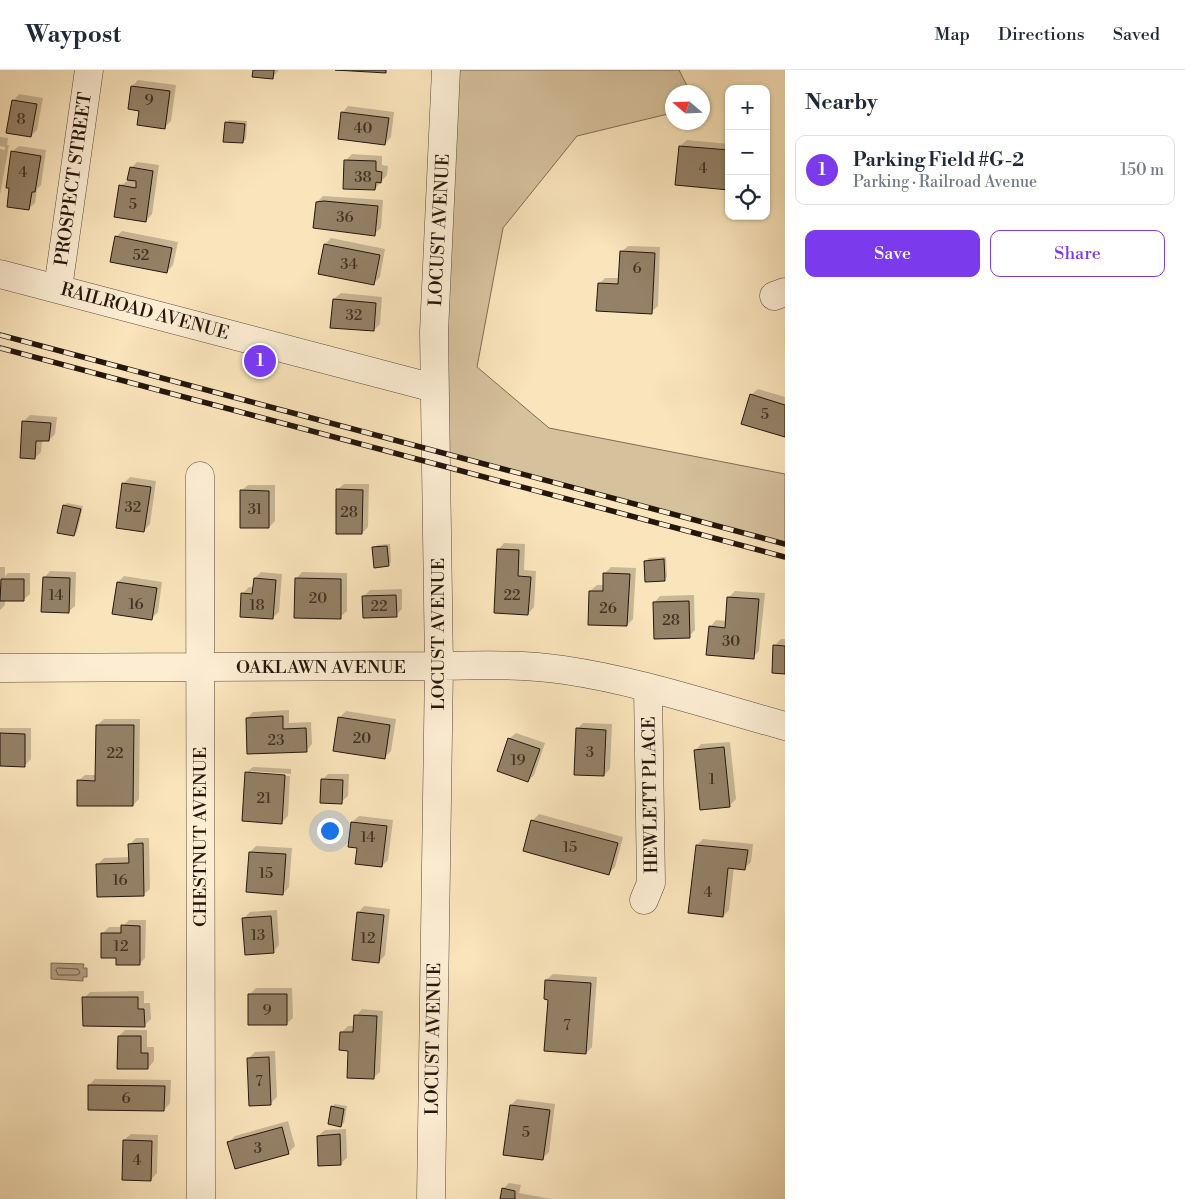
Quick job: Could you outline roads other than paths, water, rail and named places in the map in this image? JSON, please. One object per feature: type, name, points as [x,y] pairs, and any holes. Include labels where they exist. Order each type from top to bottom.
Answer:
[{"type":"street","name":"PROSPECT STREET","points":[[58,288],[89,70]]},
{"type":"street","name":"LOCUST AVENUE","points":[[431,1199],[439,666],[434,332],[446,70]]},
{"type":"street","name":"RAILROAD AVENUE","points":[[4,273],[434,388]]},
{"type":"street","name":"CHESTNUT AVENUE","points":[[200,476],[201,1199]]},
{"type":"street","name":"OAKLAWN AVENUE","points":[[0,668],[439,666],[489,664],[562,670],[601,676],[785,726]]},
{"type":"street","name":"HEWLETT PLACE","points":[[644,900],[651,883],[648,689]]},
{"type":"water","points":[[51,963],[84,964],[83,968],[87,968],[87,977],[83,977],[83,981],[51,979]]},
{"type":"railway","points":[[0,335],[785,544]]},
{"type":"railway","points":[[0,348],[785,557]]},
{"type":"place","name":"Parking Field #G-2","points":[[260,361]]}]
